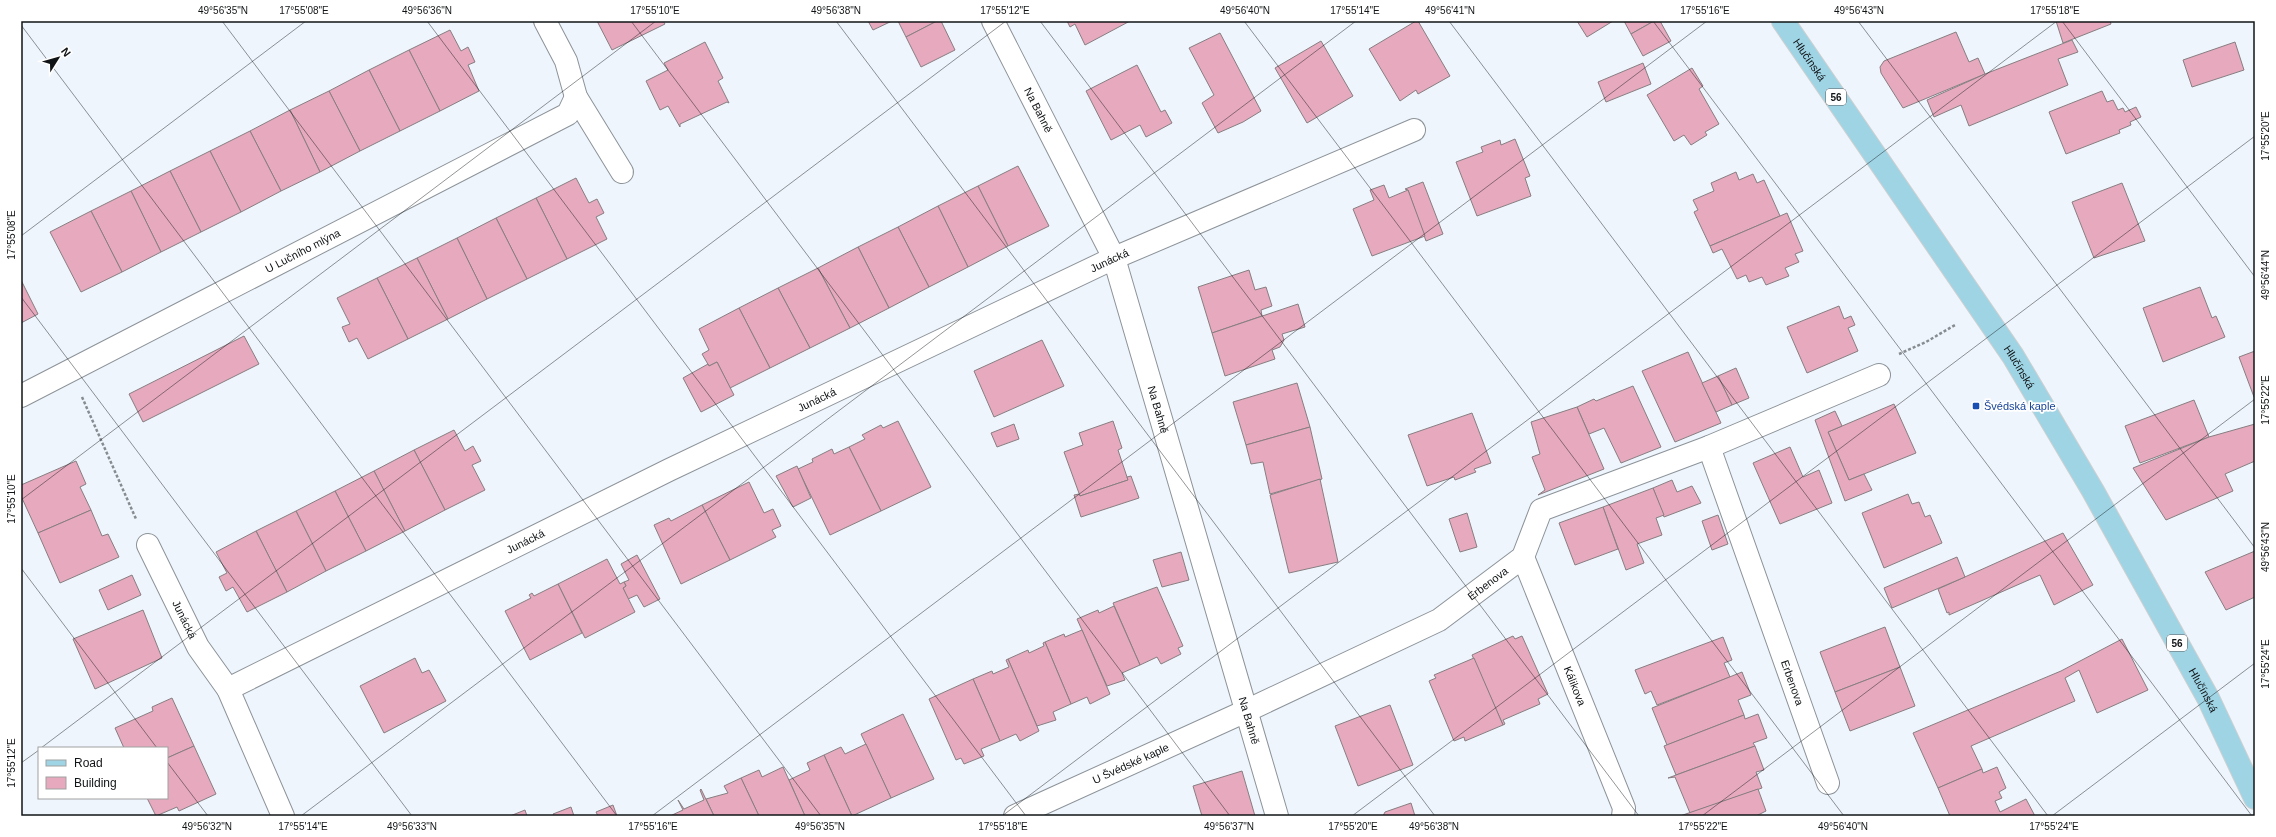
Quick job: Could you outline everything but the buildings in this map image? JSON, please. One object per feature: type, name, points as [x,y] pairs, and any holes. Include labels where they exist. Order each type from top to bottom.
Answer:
[{"type":"main road","name":"Hlučínská","points":[[1783,21],[2013,356],[2093,492],[2208,698],[2255,798]]},
{"type":"street","points":[[545,21],[566,61],[576,97],[622,172]]},
{"type":"street","name":"Na Bahně","points":[[993,21],[1114,258],[1276,816]]},
{"type":"street","name":"U Lučního mlýna","points":[[21,396],[568,114],[576,97]]},
{"type":"street","name":"Junácká","points":[[228,689],[669,470],[1114,258],[1414,130]]},
{"type":"street","points":[[1523,557],[1541,510],[1709,447],[1879,375]]},
{"type":"street","name":"Erbenova","points":[[1709,447],[1828,783]]},
{"type":"street","name":"Junácká","points":[[148,545],[198,647],[228,689],[283,816]]},
{"type":"street","name":"Erbenova","points":[[1246,711],[1439,620],[1523,557]]},
{"type":"street","name":"Kálikova","points":[[1523,557],[1624,808],[1623,816]]},
{"type":"street","name":"U Švédské kaple","points":[[1014,816],[1246,711]]},
{"type":"path","points":[[1879,375],[1875,364],[1926,342],[1981,309]]},
{"type":"path","points":[[70,371],[148,545]]},
{"type":"place","name":"Švédská kaple","points":[[1976,406]]}]
